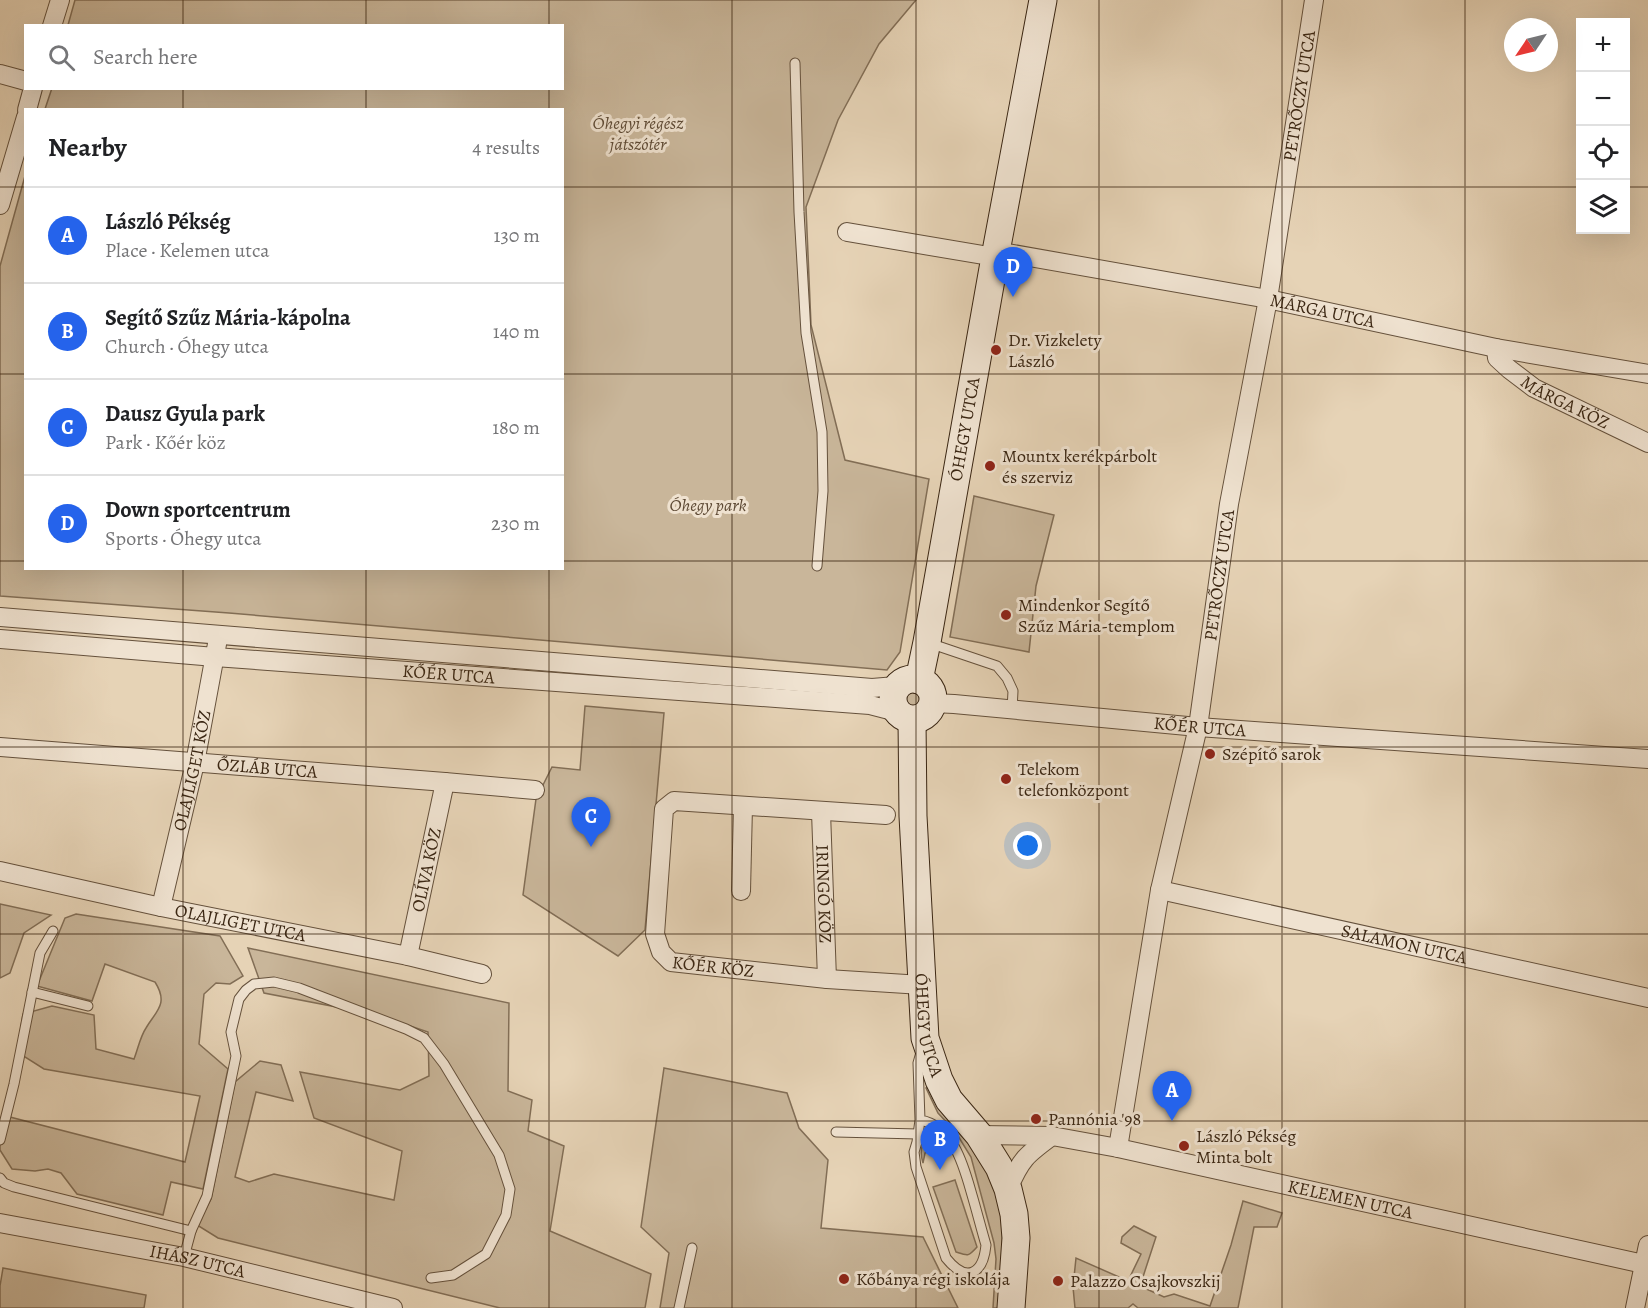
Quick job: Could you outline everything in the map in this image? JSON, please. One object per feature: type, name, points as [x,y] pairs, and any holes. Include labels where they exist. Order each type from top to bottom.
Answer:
[{"type":"street","points":[[53,24],[60,0]]},
{"type":"street","name":"ÓHEGY UTCA","points":[[1011,1308],[1016,1238],[1014,1214],[1008,1189],[999,1167],[980,1135],[950,1100],[939,1080],[925,1038],[913,816],[911,700],[927,642],[1043,0]]},
{"type":"street","name":"PETRŐCZY UTCA","points":[[1118,1148],[1160,890],[1198,727],[1229,504],[1268,299],[1314,0]]},
{"type":"street","points":[[0,74],[24,80]]},
{"type":"street","points":[[28,108],[32,90]]},
{"type":"street","points":[[0,205],[24,124]]},
{"type":"street","name":"MÁRGA UTCA","points":[[847,232],[1268,299],[1496,348],[1648,374]]},
{"type":"street","name":"MÁRGA KÖZ","points":[[1496,348],[1497,358],[1534,388],[1648,443]]},
{"type":"street","name":"KŐÉR UTCA","points":[[0,617],[872,688],[911,700],[1198,727],[1648,759]]},
{"type":"street","name":"OLAJLIGET KÖZ","points":[[161,907],[195,763],[216,657],[218,635]]},
{"type":"street","name":"KŐÉR UTCA","points":[[0,639],[870,705],[911,700]]},
{"type":"street","name":"ŐZLÁB UTCA","points":[[0,747],[535,790]]},
{"type":"street","name":"OLÍVA KÖZ","points":[[408,956],[445,782]]},
{"type":"street","name":"KŐÉR KÖZ","points":[[886,815],[674,801],[664,809],[655,934],[661,952],[671,962],[826,978],[922,984]]},
{"type":"street","points":[[741,891],[742,806]]},
{"type":"street","name":"IRINGÓ KÖZ","points":[[821,812],[826,978]]},
{"type":"street","name":"OLAJLIGET UTCA","points":[[0,871],[161,907],[408,956],[482,974]]},
{"type":"street","name":"SALAMON UTCA","points":[[1160,890],[1648,998]]},
{"type":"street","name":"KELEMEN UTCA","points":[[980,1135],[1052,1136],[1118,1148],[1646,1265]]},
{"type":"street","points":[[1008,1189],[1023,1158],[1052,1136]]},
{"type":"street","name":"IHÁSZ UTCA","points":[[0,1223],[184,1257],[389,1307]]},
{"type":"street","points":[[1635,1308],[1646,1265],[1648,1245]]},
{"type":"lane","points":[[795,63],[799,212],[806,333],[822,432],[823,491],[817,566]]},
{"type":"lane","points":[[927,642],[997,666],[1007,678],[1013,691],[1012,710]]},
{"type":"lane","points":[[0,1140],[14,1084],[40,953],[53,931]]},
{"type":"lane","points":[[184,1257],[191,1231],[207,1196],[236,1056],[231,1032],[239,999],[254,984],[274,982],[299,988],[424,1038],[444,1064],[499,1155],[510,1189],[506,1215],[486,1254],[453,1275],[431,1278]]},
{"type":"lane","points":[[32,992],[88,1006]]},
{"type":"lane","points":[[920,1120],[931,1122],[943,1133],[961,1158],[986,1245],[985,1257],[981,1266],[973,1271],[964,1273],[955,1268],[946,1258],[916,1167],[914,1152],[920,1120],[918,1063],[925,1038]]},
{"type":"lane","points":[[836,1132],[918,1134]]},
{"type":"lane","points":[[0,1178],[4,1183],[14,1187],[191,1231]]},
{"type":"lane","points":[[679,1308],[692,1248]]},
{"type":"green space","name":"Óhegy park","points":[[75,0],[916,0],[879,44],[838,120],[806,207],[811,325],[845,460],[929,479],[900,652],[887,670],[229,613],[0,596],[0,266],[24,180],[24,570],[564,570],[564,108],[45,108],[51,90],[564,90],[564,24],[68,24]]},
{"type":"green space","points":[[974,496],[1054,515],[1036,586],[1029,652],[950,637]]},
{"type":"green space","points":[[912,688],[920,691],[923,699],[920,707],[912,710],[904,707],[901,699],[904,691]]},
{"type":"green space","points":[[585,706],[664,713],[645,930],[618,956],[523,895],[536,799],[552,767],[580,770]]},
{"type":"green space","points":[[0,904],[51,915],[24,933],[10,973],[0,978]]},
{"type":"green space","points":[[76,914],[220,936],[243,976],[230,984],[216,983],[204,994],[199,1044],[228,1069],[203,1189],[171,1182],[163,1215],[77,1194],[61,1173],[48,1169],[35,1171],[12,1169],[0,1150],[2,1115],[185,1162],[200,1096],[44,1069],[17,1052],[23,1014],[52,1006],[94,1015],[96,1049],[134,1059],[144,1032],[160,1007],[161,996],[155,982],[105,964],[92,1001],[37,986],[65,918]]},
{"type":"green space","points":[[248,948],[509,1003],[508,1091],[532,1100],[528,1131],[564,1146],[550,1231],[651,1274],[645,1308],[500,1308],[218,1238],[197,1225],[211,1199],[235,1082],[260,1061],[281,1065],[293,1101],[256,1092],[235,1177],[249,1182],[274,1174],[394,1200],[402,1151],[314,1118],[300,1072],[400,1090],[429,1076],[428,1032],[378,1015],[264,993]]},
{"type":"green space","points":[[664,1068],[787,1093],[799,1128],[828,1160],[821,1228],[923,1237],[958,1308],[660,1308],[669,1253],[641,1227]]},
{"type":"green space","points":[[931,1084],[991,1178],[1001,1206],[1003,1227],[999,1308],[993,1308],[996,1259],[994,1243],[971,1157],[955,1131],[938,1113],[926,1088]]},
{"type":"green space","points":[[937,1137],[945,1144],[949,1154],[945,1149],[935,1147],[925,1153],[923,1163],[921,1149],[924,1142]]},
{"type":"green space","points":[[955,1180],[977,1247],[968,1255],[956,1252],[933,1187]]},
{"type":"green space","points":[[1243,1201],[1282,1213],[1277,1227],[1254,1227],[1238,1308],[1138,1308],[1133,1304],[1128,1308],[1075,1308],[1073,1287],[1076,1258],[1128,1281],[1141,1254],[1121,1243],[1122,1237],[1134,1226],[1156,1237],[1140,1286],[1164,1297],[1174,1294],[1210,1306]]},
{"type":"green space","points":[[3,1268],[146,1295],[144,1308],[0,1308]]},
{"type":"place","name":"Down sportcentrum","points":[[1013,297]]},
{"type":"place","name":"Dr. Vizkelety László","points":[[996,350]]},
{"type":"place","name":"Mountx kerékpárbolt és szerviz","points":[[990,466]]},
{"type":"place","name":"Mindenkor Segítő Szűz Mária-templom","points":[[1006,615]]},
{"type":"place","name":"Szépítő sarok","points":[[1210,754]]},
{"type":"place","name":"Telekom telefonközpont","points":[[1006,779]]},
{"type":"place","name":"Dausz Gyula park","points":[[591,847]]},
{"type":"place","name":"Pannónia '98","points":[[1036,1119]]},
{"type":"place","name":"László Pékség","points":[[1172,1121]]},
{"type":"place","name":"László Pékség Minta bolt","points":[[1184,1146]]},
{"type":"place","name":"Segítő Szűz Mária-kápolna","points":[[940,1170]]},
{"type":"place","name":"Kőbánya régi iskolája","points":[[844,1279]]},
{"type":"place","name":"Palazzo Csajkovszkij","points":[[1058,1281]]},
{"type":"park label","name":"Óhegyi régész játszótér","points":[[638,133]]}]
